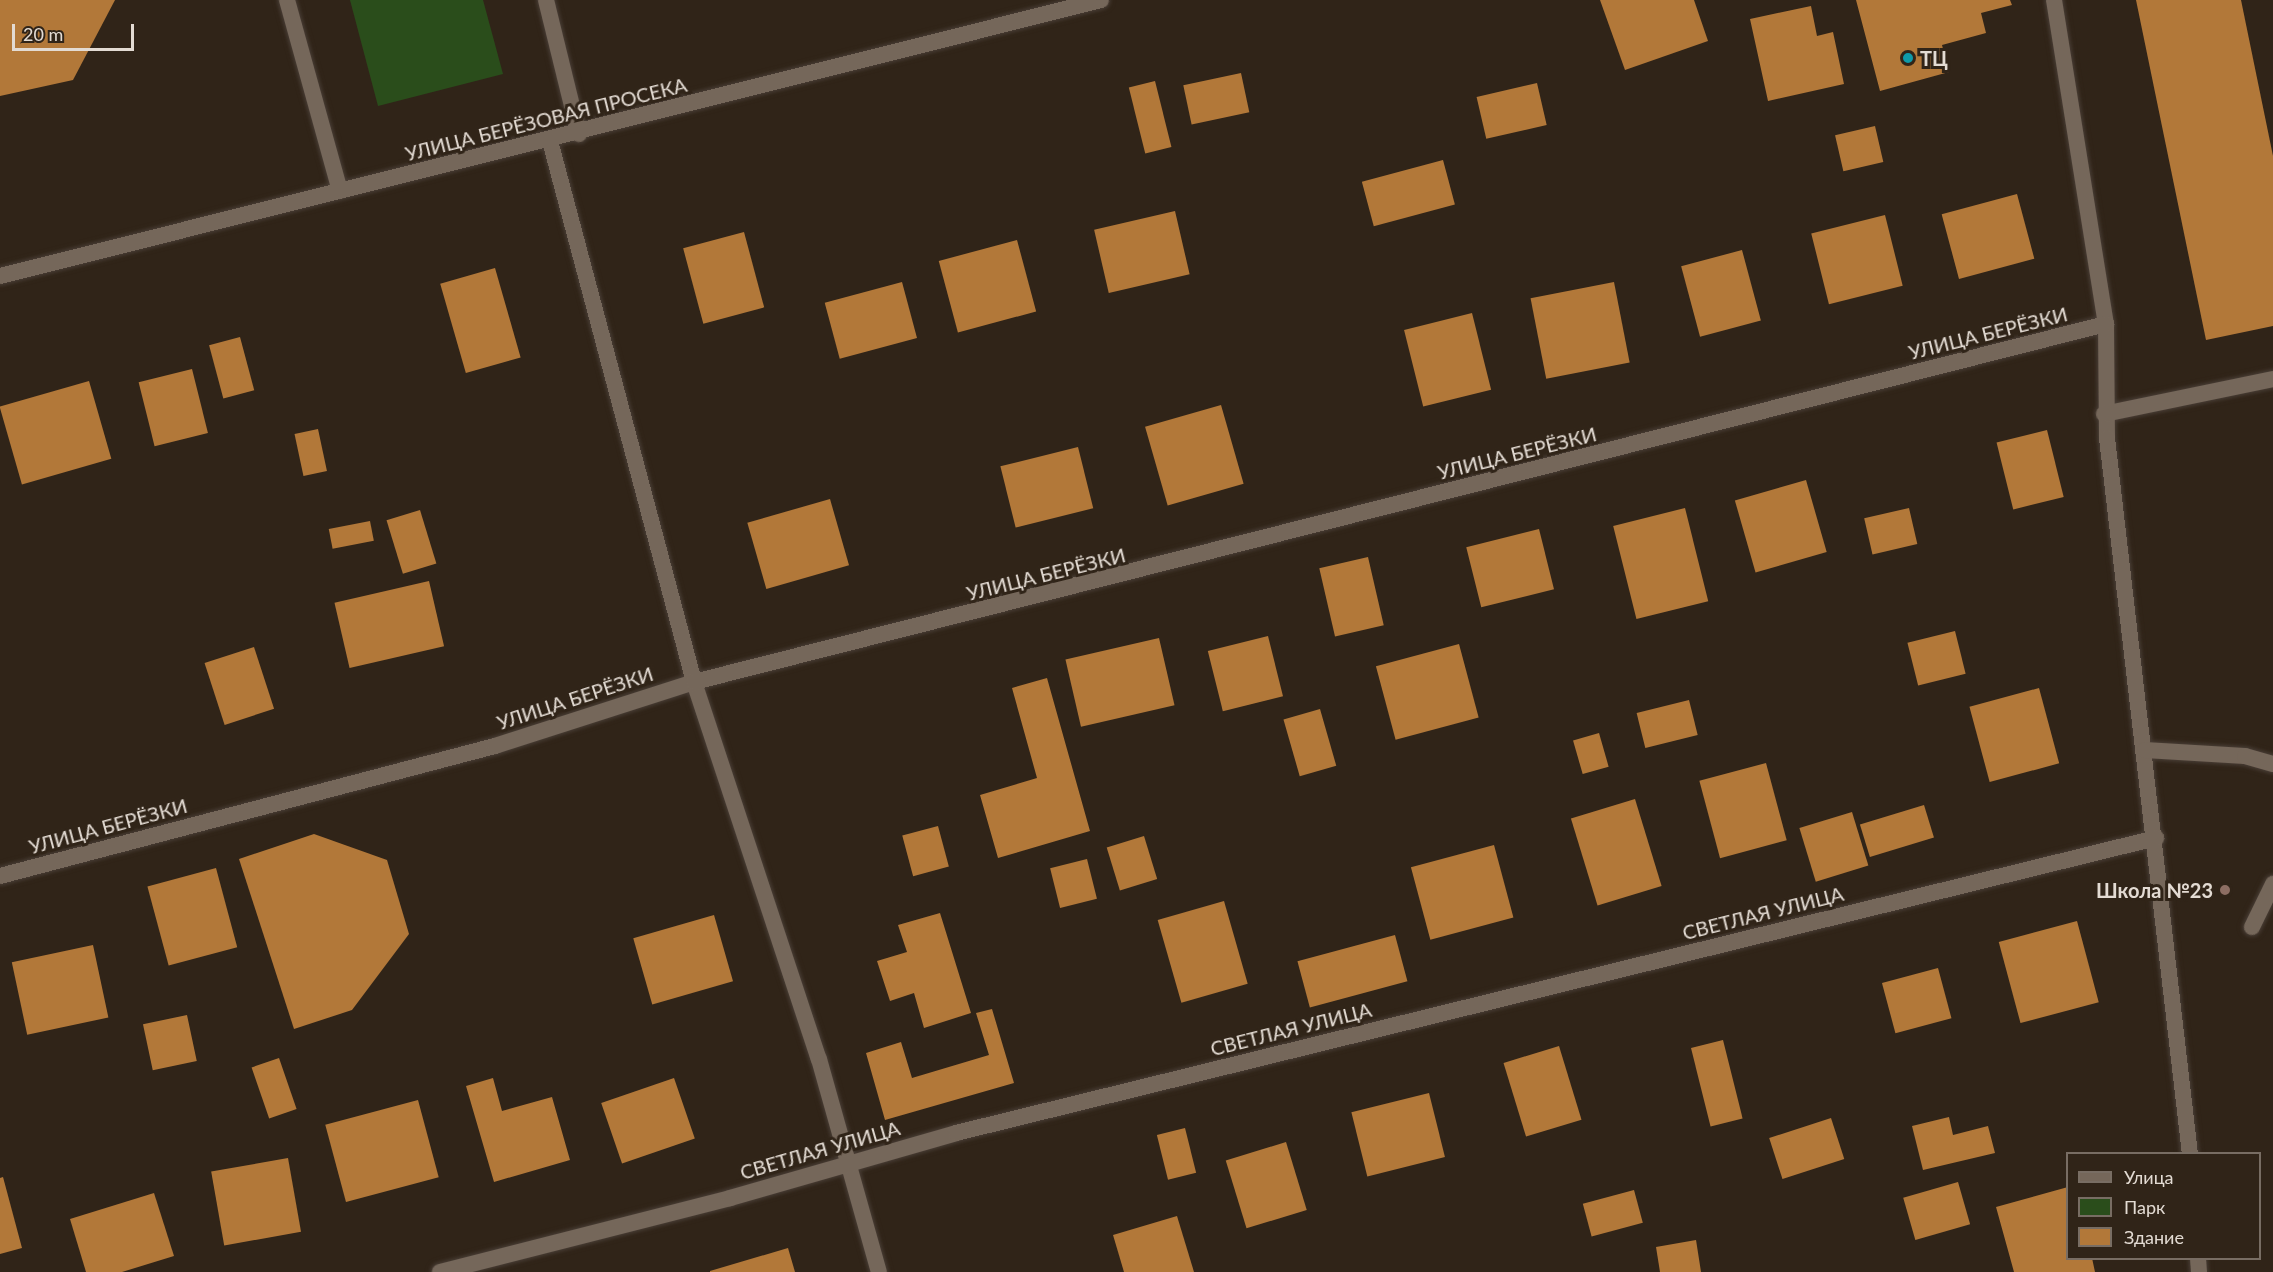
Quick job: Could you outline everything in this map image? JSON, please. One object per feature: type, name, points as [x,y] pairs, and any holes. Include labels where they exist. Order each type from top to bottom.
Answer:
[{"type":"street","points":[[286,0],[340,192]]},
{"type":"street","points":[[546,0],[579,134]]},
{"type":"street","name":"УЛИЦА БЕРЁЗОВАЯ ПРОСЕКА","points":[[0,276],[579,134],[1101,0]]},
{"type":"street","points":[[2054,0],[2106,324],[2104,414],[2156,838],[2190,1152]]},
{"type":"street","points":[[550,141],[694,681],[819,1059],[879,1272]]},
{"type":"street","name":"УЛИЦА БЕРЁЗКИ","points":[[0,876],[495,746],[694,681],[2106,324]]},
{"type":"street","points":[[2104,414],[2273,379]]},
{"type":"street","points":[[2145,750],[2244,756],[2273,764]]},
{"type":"street","name":"СВЕТЛАЯ УЛИЦА","points":[[440,1272],[847,1165],[956,1133],[2156,838]]},
{"type":"street","points":[[2252,927],[2273,884]]},
{"type":"green space","points":[[350,0],[483,0],[503,74],[378,106]]},
{"type":"building","points":[[0,0],[115,0],[73,80],[0,96]]},
{"type":"building","points":[[1600,0],[1694,0],[1708,41],[1625,70]]},
{"type":"building","name":"ТЦ","points":[[1856,0],[2010,0],[2012,5],[1981,13],[1986,33],[1942,45],[1949,72],[1880,91]]},
{"type":"building","points":[[2136,0],[2241,0],[2273,156],[2273,326],[2206,340]]},
{"type":"building","points":[[1811,6],[1817,36],[1833,32],[1844,84],[1768,101],[1750,19]]},
{"type":"building","points":[[1241,73],[1249,112],[1192,124],[1183,85]]},
{"type":"building","points":[[1155,81],[1171,147],[1145,154],[1129,88]]},
{"type":"building","points":[[1537,83],[1547,125],[1486,139],[1477,97]]},
{"type":"building","points":[[1875,126],[1883,162],[1843,171],[1835,135]]},
{"type":"building","points":[[1443,160],[1455,204],[1374,226],[1362,182]]},
{"type":"building","points":[[2017,194],[2034,259],[1959,279],[1942,214]]},
{"type":"building","points":[[1175,211],[1190,274],[1109,293],[1094,230]]},
{"type":"building","points":[[1885,215],[1903,286],[1829,304],[1811,233]]},
{"type":"building","points":[[744,232],[764,307],[703,324],[683,248]]},
{"type":"building","points":[[1017,240],[1036,311],[958,332],[939,261]]},
{"type":"building","points":[[1742,250],[1761,321],[1700,337],[1681,266]]},
{"type":"building","points":[[495,268],[521,357],[466,373],[440,284]]},
{"type":"building","points":[[902,282],[917,338],[840,359],[825,303]]},
{"type":"building","points":[[1614,282],[1630,362],[1546,379],[1531,298]]},
{"type":"building","points":[[1472,313],[1491,390],[1423,407],[1404,330]]},
{"type":"building","points":[[240,337],[254,390],[223,398],[209,345]]},
{"type":"building","points":[[192,369],[208,433],[155,446],[139,382]]},
{"type":"building","points":[[89,381],[111,459],[22,484],[0,407]]},
{"type":"building","points":[[1221,405],[1244,484],[1168,506],[1145,427]]},
{"type":"building","points":[[318,429],[327,471],[303,476],[295,434]]},
{"type":"building","points":[[2047,430],[2064,497],[2013,510],[1997,443]]},
{"type":"building","points":[[1078,447],[1093,508],[1016,527],[1000,466]]},
{"type":"building","points":[[1806,480],[1827,552],[1756,572],[1735,500]]},
{"type":"building","points":[[830,499],[849,565],[766,589],[747,523]]},
{"type":"building","points":[[1685,508],[1708,601],[1636,619],[1613,526]]},
{"type":"building","points":[[1909,508],[1917,544],[1873,554],[1864,518]]},
{"type":"building","points":[[420,510],[436,564],[403,574],[387,520]]},
{"type":"building","points":[[370,521],[374,541],[333,549],[329,529]]},
{"type":"building","points":[[1539,529],[1554,589],[1481,607],[1466,547]]},
{"type":"building","points":[[1368,557],[1384,625],[1335,636],[1319,568]]},
{"type":"building","points":[[429,581],[444,646],[350,668],[334,603]]},
{"type":"building","points":[[1955,631],[1966,674],[1918,686],[1907,643]]},
{"type":"building","points":[[1268,636],[1283,696],[1223,711],[1208,651]]},
{"type":"building","points":[[1159,638],[1175,705],[1081,727],[1065,660]]},
{"type":"building","points":[[1459,644],[1479,717],[1396,740],[1376,666]]},
{"type":"building","points":[[254,647],[274,709],[225,725],[205,663]]},
{"type":"building","points":[[1047,678],[1090,831],[998,858],[980,795],[1037,778],[1012,688]]},
{"type":"building","points":[[2039,688],[2059,763],[1990,782],[1969,707]]},
{"type":"building","points":[[1689,700],[1698,735],[1645,748],[1637,713]]},
{"type":"building","points":[[1320,709],[1336,766],[1300,776],[1283,719]]},
{"type":"building","points":[[1599,733],[1609,767],[1583,774],[1573,740]]},
{"type":"building","points":[[1766,763],[1787,840],[1720,858],[1699,781]]},
{"type":"building","points":[[1635,799],[1662,886],[1598,906],[1571,819]]},
{"type":"building","points":[[1924,805],[1934,838],[1870,857],[1860,825]]},
{"type":"building","points":[[1852,812],[1868,866],[1816,882],[1799,828]]},
{"type":"building","points":[[938,826],[949,867],[913,876],[902,836]]},
{"type":"building","points":[[314,834],[387,860],[409,934],[352,1010],[294,1029],[239,859]]},
{"type":"building","points":[[1144,836],[1157,879],[1120,890],[1107,847]]},
{"type":"building","points":[[1494,845],[1513,917],[1430,940],[1411,867]]},
{"type":"building","points":[[1087,859],[1097,899],[1060,908],[1050,868]]},
{"type":"building","points":[[216,868],[237,947],[169,966],[147,886]]},
{"type":"building","points":[[1224,901],[1248,984],[1181,1003],[1158,920]]},
{"type":"building","points":[[940,913],[971,1013],[924,1028],[914,993],[890,1001],[877,961],[907,952],[898,925]]},
{"type":"building","points":[[714,915],[733,981],[652,1004],[633,938]]},
{"type":"building","points":[[2077,921],[2099,1002],[2021,1023],[1999,942]]},
{"type":"building","points":[[1395,935],[1407,981],[1310,1008],[1297,961]]},
{"type":"building","points":[[93,945],[108,1017],[27,1035],[12,962]]},
{"type":"building","points":[[1938,968],[1951,1018],[1895,1033],[1882,983]]},
{"type":"building","points":[[992,1009],[1014,1083],[885,1120],[866,1053],[901,1042],[912,1078],[989,1055],[976,1013]]},
{"type":"building","points":[[187,1015],[197,1061],[153,1070],[143,1024]]},
{"type":"building","points":[[1723,1040],[1743,1119],[1711,1127],[1691,1048]]},
{"type":"building","points":[[1559,1046],[1582,1120],[1526,1137],[1504,1063]]},
{"type":"building","points":[[279,1058],[297,1109],[269,1118],[252,1067]]},
{"type":"building","points":[[493,1078],[502,1111],[552,1097],[570,1160],[494,1182],[466,1086]]},
{"type":"building","points":[[674,1078],[695,1139],[622,1164],[601,1103]]},
{"type":"building","points":[[1429,1093],[1445,1157],[1367,1176],[1351,1112]]},
{"type":"building","points":[[418,1100],[439,1177],[346,1202],[325,1125]]},
{"type":"building","points":[[1949,1117],[1953,1135],[1988,1126],[1995,1153],[1923,1170],[1912,1126]]},
{"type":"building","points":[[1831,1118],[1844,1159],[1782,1179],[1769,1138]]},
{"type":"building","points":[[1185,1128],[1196,1173],[1168,1180],[1157,1135]]},
{"type":"building","points":[[1286,1142],[1307,1210],[1247,1228],[1226,1160]]},
{"type":"building","points":[[288,1158],[301,1232],[224,1245],[211,1172]]},
{"type":"building","points":[[3,1177],[22,1248],[0,1254],[0,1178]]},
{"type":"building","points":[[1958,1182],[1970,1224],[1915,1240],[1903,1198]]},
{"type":"building","points":[[2066,1188],[2066,1260],[2092,1260],[2095,1272],[2014,1272],[1996,1207]]},
{"type":"building","points":[[1634,1190],[1643,1223],[1592,1237],[1583,1204]]},
{"type":"building","points":[[154,1193],[174,1256],[122,1272],[86,1272],[70,1219]]},
{"type":"building","points":[[1177,1216],[1194,1272],[1124,1272],[1113,1235]]},
{"type":"building","points":[[1696,1240],[1701,1272],[1660,1272],[1656,1247]]},
{"type":"building","points":[[788,1248],[795,1272],[710,1272],[710,1271]]},
{"type":"place","name":"ТЦ","points":[[1908,58]]},
{"type":"place","name":"Школа №23","points":[[2225,890]]}]
